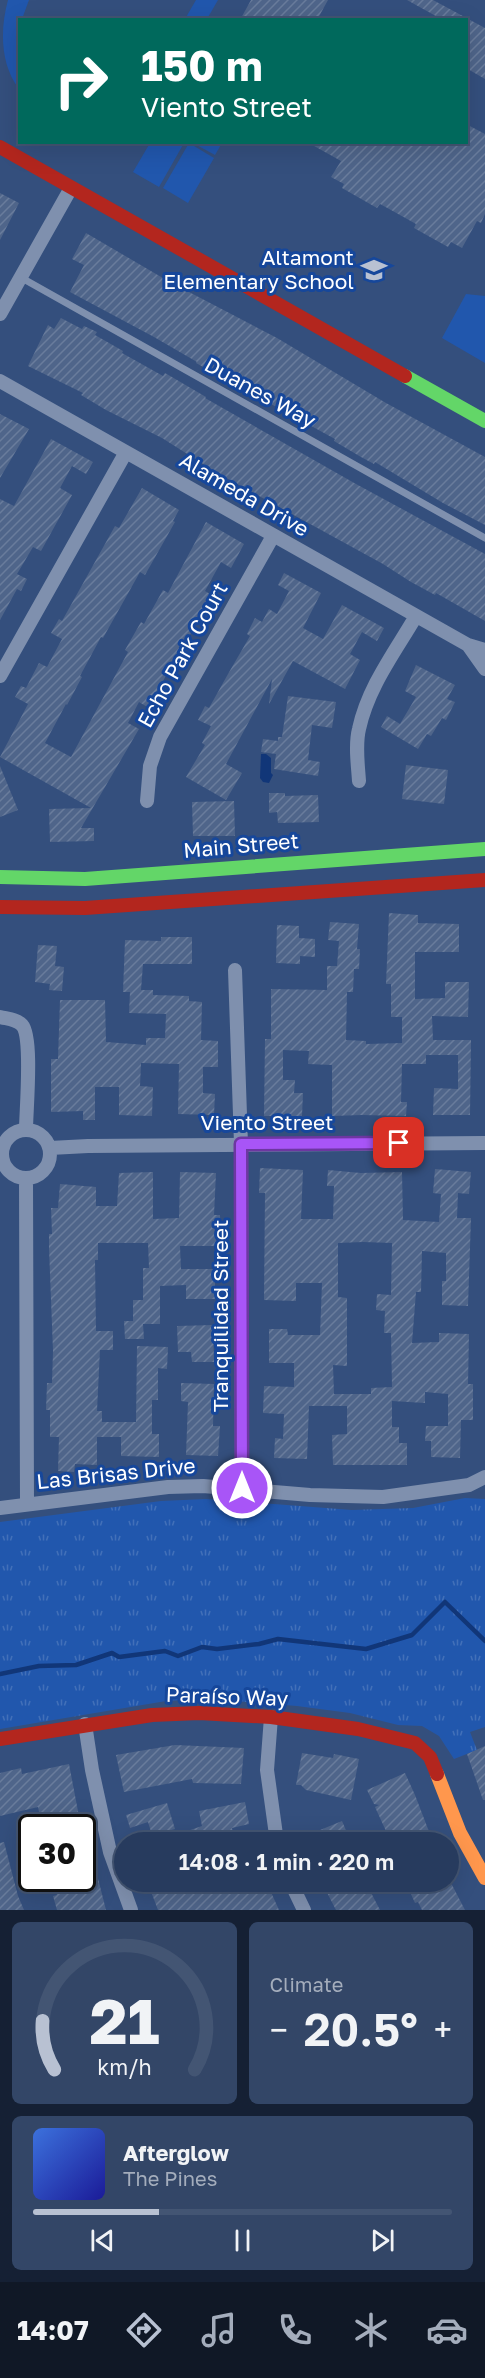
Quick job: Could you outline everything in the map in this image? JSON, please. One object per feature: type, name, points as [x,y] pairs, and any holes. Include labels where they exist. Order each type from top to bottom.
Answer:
[{"type":"street","points":[[0,147],[485,421]]},
{"type":"street","points":[[0,314],[71,188]]},
{"type":"street","name":"Alameda Drive","points":[[0,381],[468,645],[485,650]]},
{"type":"street","points":[[0,676],[126,452]]},
{"type":"street","name":"Echo Park Court","points":[[147,801],[150,765],[160,737],[273,536]]},
{"type":"street","points":[[359,781],[358,732],[366,704],[374,686],[417,616]]},
{"type":"street","name":"Alameda Drive","points":[[468,645],[485,669]]},
{"type":"street","name":"Main Street","points":[[0,878],[84,879],[485,849]]},
{"type":"street","points":[[0,907],[85,908],[485,880]]},
{"type":"street","name":"Tranquilidad Street","points":[[235,970],[241,1144],[242,1488]]},
{"type":"street","points":[[0,1017],[13,1019],[23,1026],[28,1042],[26,1130]]},
{"type":"street","points":[[26,1130],[44,1137],[50,1148],[51,1155],[46,1169],[34,1178],[26,1179],[11,1173],[1,1159],[2,1150],[10,1136],[26,1130]]},
{"type":"street","name":"Viento Street","points":[[50,1148],[241,1144],[485,1143]]},
{"type":"street","points":[[26,1179],[27,1504]]},
{"type":"street","name":"Las Brisas Drive","points":[[0,1508],[168,1487],[242,1488],[310,1495],[383,1497],[469,1485],[485,1478]]},
{"type":"street","name":"Paraíso Way","points":[[0,1739],[152,1715],[200,1713],[271,1717],[358,1729],[415,1743],[430,1757],[460,1833],[485,1878]]},
{"type":"street","points":[[271,1717],[267,1770],[276,1832]]},
{"type":"street","points":[[85,1725],[92,1770],[110,1852],[131,1910]]},
{"type":"street","points":[[295,1892],[304,1910]]},
{"type":"lane","name":"Duanes Way","points":[[20,276],[485,538]]},
{"type":"green space","points":[[8,0],[29,0],[22,18],[18,18],[18,87],[5,58],[3,34]]},
{"type":"green space","points":[[196,0],[218,0],[208,18],[186,18]]},
{"type":"green space","points":[[149,144],[183,144],[159,187],[133,172]]},
{"type":"green space","points":[[188,144],[214,158],[188,203],[163,188]]},
{"type":"green space","points":[[195,144],[221,144],[215,155]]},
{"type":"green space","points":[[466,294],[485,296],[485,363],[442,338]]},
{"type":"green space","points":[[465,1498],[485,1499],[485,1727],[470,1732],[477,1750],[454,1759],[439,1736],[422,1726],[398,1725],[350,1713],[297,1706],[211,1699],[166,1701],[0,1729],[0,1522],[161,1501],[206,1499],[352,1510],[413,1508]]},
{"type":"shaded area","points":[[261,754],[266,754],[271,758],[273,775],[269,783],[263,782],[260,778]]},
{"type":"building","points":[[251,0],[328,0],[318,18],[241,18]]},
{"type":"building","points":[[407,0],[433,0],[466,18],[439,18]]},
{"type":"building","points":[[468,19],[485,28],[485,79],[468,69]]},
{"type":"building","points":[[468,125],[485,134],[485,214],[481,223],[477,221],[462,248],[451,242],[448,247],[414,228],[416,224],[391,210],[380,204],[377,208],[342,188],[344,184],[331,177],[341,161],[311,144],[468,144]]},
{"type":"building","points":[[0,193],[19,203],[0,240]]},
{"type":"building","points":[[86,233],[168,281],[277,338],[386,403],[485,457],[485,525],[375,462],[374,464],[361,457],[334,441],[335,439],[196,363],[154,337],[70,292],[84,265],[72,259]]},
{"type":"building","points":[[61,318],[82,329],[84,326],[97,332],[95,335],[123,351],[122,353],[163,376],[165,373],[356,484],[485,554],[485,621],[219,474],[162,438],[106,410],[81,395],[83,393],[28,366],[48,325],[54,329]]},
{"type":"building","points":[[0,414],[29,429],[0,478]]},
{"type":"building","points":[[51,439],[93,462],[86,474],[72,466],[60,488],[72,495],[41,551],[33,547],[17,574],[27,579],[21,591],[17,589],[0,620],[0,499],[14,506]]},
{"type":"building","points":[[142,488],[179,510],[173,521],[175,522],[145,575],[140,572],[103,638],[101,637],[80,676],[82,677],[45,743],[71,757],[128,652],[125,650],[141,622],[144,624],[163,590],[168,593],[206,522],[244,544],[231,568],[221,562],[205,591],[215,597],[209,609],[206,607],[187,640],[185,639],[149,708],[139,702],[128,723],[139,729],[81,828],[94,828],[94,841],[50,842],[49,809],[91,808],[0,757],[28,704],[15,697],[21,686],[26,688],[39,663],[47,667],[62,639],[51,633],[59,619],[62,621],[115,526],[119,528]]},
{"type":"building","points":[[284,573],[321,593],[303,628],[323,639],[342,605],[384,628],[377,641],[362,632],[350,654],[360,660],[345,689],[293,661],[269,704],[272,679],[226,764],[242,773],[226,800],[186,777],[205,745],[202,743],[211,726],[198,720],[205,706],[209,708],[250,636],[247,634],[255,618],[262,622],[269,609],[277,614],[289,591],[278,585]]},
{"type":"building","points":[[416,665],[455,685],[447,699],[455,702],[446,720],[442,718],[431,736],[427,734],[418,749],[381,727],[387,716],[400,724],[416,697],[405,691]]},
{"type":"building","points":[[288,696],[336,702],[332,728],[312,725],[308,760],[320,762],[318,776],[274,769],[276,754],[261,752],[263,739],[278,741],[278,737],[282,737]]},
{"type":"building","points":[[406,765],[448,770],[444,804],[402,799]]},
{"type":"building","points":[[0,766],[18,810],[0,817]]},
{"type":"building","points":[[269,793],[285,793],[285,796],[318,795],[319,822],[278,823],[277,812],[269,813]]},
{"type":"building","points":[[234,801],[235,836],[193,836],[192,802]]},
{"type":"building","points":[[389,913],[418,915],[418,923],[459,924],[459,952],[415,952],[415,999],[445,998],[445,982],[469,982],[468,1017],[432,1016],[433,1040],[471,1040],[470,1115],[433,1115],[434,1088],[458,1089],[458,1055],[426,1055],[426,1064],[402,1064],[401,1102],[407,1102],[406,1116],[332,1116],[332,1065],[308,1064],[309,1051],[283,1050],[283,1080],[295,1080],[294,1093],[303,1093],[302,1116],[264,1116],[265,1039],[271,1039],[271,989],[327,990],[327,966],[337,966],[339,941],[328,940],[330,922],[359,924],[357,949],[360,949],[359,969],[354,969],[353,992],[347,992],[346,1040],[366,1041],[366,1044],[402,1043],[402,1017],[391,1017],[391,984],[386,984]]},
{"type":"building","points":[[277,925],[299,926],[299,938],[315,939],[315,957],[300,956],[300,964],[276,963]]},
{"type":"building","points":[[161,937],[192,937],[192,964],[143,964],[141,990],[153,990],[153,995],[189,996],[189,1001],[202,1002],[201,1040],[218,1041],[218,1067],[203,1067],[203,1093],[215,1094],[214,1115],[178,1114],[179,1064],[141,1063],[140,1086],[153,1087],[152,1116],[119,1115],[119,1087],[95,1087],[95,1120],[83,1120],[83,1111],[51,1112],[51,1059],[58,1059],[60,1000],[105,1000],[106,1042],[146,1045],[146,1038],[165,1038],[166,1014],[129,1013],[130,992],[123,992],[125,940],[161,941]]},
{"type":"building","points":[[38,945],[57,946],[55,966],[64,967],[62,991],[49,990],[50,984],[35,982]]},
{"type":"building","points":[[260,1168],[303,1170],[301,1219],[333,1219],[334,1186],[327,1186],[328,1170],[361,1173],[402,1172],[403,1220],[439,1222],[441,1194],[433,1193],[435,1169],[471,1172],[469,1194],[458,1193],[457,1218],[471,1218],[468,1306],[442,1305],[442,1281],[446,1281],[446,1253],[422,1251],[421,1292],[416,1292],[412,1343],[439,1342],[439,1333],[469,1334],[468,1384],[473,1384],[473,1420],[461,1420],[460,1458],[431,1457],[431,1441],[425,1441],[426,1426],[448,1426],[448,1394],[425,1392],[425,1403],[392,1401],[392,1427],[399,1427],[399,1443],[407,1443],[407,1465],[333,1465],[332,1435],[347,1434],[347,1406],[309,1406],[307,1459],[274,1458],[275,1438],[283,1439],[284,1414],[263,1413],[264,1386],[294,1387],[294,1363],[269,1363],[269,1329],[287,1329],[288,1335],[320,1335],[322,1283],[296,1283],[296,1301],[264,1300],[265,1193],[259,1193]],"holes":[[[338,1243],[392,1243],[391,1295],[377,1294],[376,1310],[385,1311],[384,1333],[391,1333],[392,1387],[371,1388],[371,1394],[334,1394],[333,1365],[347,1366],[347,1298],[338,1297]]]},
{"type":"building","points":[[153,1172],[153,1219],[179,1218],[180,1172],[216,1173],[214,1215],[220,1215],[221,1246],[180,1246],[181,1269],[215,1269],[215,1299],[186,1299],[186,1285],[160,1286],[160,1324],[143,1324],[144,1339],[125,1339],[124,1321],[133,1321],[133,1300],[143,1300],[143,1268],[149,1268],[148,1243],[98,1243],[98,1260],[95,1260],[96,1331],[113,1331],[113,1350],[100,1350],[97,1411],[102,1411],[102,1422],[136,1422],[137,1346],[168,1347],[167,1369],[158,1368],[158,1400],[152,1400],[152,1434],[159,1434],[159,1457],[121,1456],[121,1437],[97,1437],[97,1465],[75,1464],[74,1472],[58,1471],[59,1437],[50,1437],[50,1410],[46,1410],[47,1383],[52,1383],[53,1351],[49,1248],[49,1234],[52,1234],[51,1208],[58,1208],[60,1184],[96,1187],[96,1206],[117,1206],[119,1173]]},
{"type":"building","points":[[213,1325],[214,1362],[192,1362],[191,1352],[178,1352],[177,1326]]},
{"type":"building","points":[[181,1383],[214,1384],[213,1426],[220,1426],[218,1456],[186,1455],[188,1402],[181,1401]]},
{"type":"building","points":[[175,1745],[244,1748],[241,1784],[193,1783],[192,1779],[124,1792],[116,1755]]},
{"type":"building","points":[[485,1746],[485,1800],[483,1800],[467,1754]]},
{"type":"building","points":[[302,1753],[333,1758],[334,1754],[359,1759],[351,1800],[306,1790],[301,1785],[296,1785]]},
{"type":"building","points":[[69,1764],[79,1814],[39,1814],[38,1807],[0,1816],[0,1773],[21,1768],[22,1774]]},
{"type":"building","points":[[405,1773],[429,1832],[386,1832],[375,1807],[379,1805],[374,1804],[367,1790]]},
{"type":"building","points":[[245,1802],[249,1824],[232,1828],[233,1832],[184,1832],[202,1826],[199,1811]]},
{"type":"building","points":[[167,1803],[175,1829],[151,1832],[148,1822],[130,1828],[126,1815]]},
{"type":"building","points":[[342,1821],[347,1832],[315,1832]]},
{"type":"building","points":[[4,1842],[18,1896],[24,1910],[0,1910],[0,1843]]},
{"type":"building","points":[[96,1870],[106,1910],[57,1910],[53,1896],[57,1895],[56,1892],[96,1892]]},
{"type":"building","points":[[151,1892],[194,1892],[195,1894],[200,1892],[271,1892],[279,1910],[158,1910]]},
{"type":"building","points":[[327,1892],[371,1892],[380,1910],[336,1910]]},
{"type":"building","points":[[410,1892],[456,1892],[465,1910],[422,1910],[418,1902],[415,1903]]},
{"type":"waterway","points":[[0,1674],[39,1666],[76,1665],[112,1653],[119,1657],[165,1651],[178,1656],[202,1647],[217,1649],[259,1644],[278,1639],[366,1649],[412,1635],[445,1602],[485,1641]]},
{"type":"traffic: fast","points":[[405,376],[485,421]]},
{"type":"traffic: fast","points":[[0,877],[85,879],[485,849]]},
{"type":"traffic: slow","points":[[437,1774],[460,1833],[485,1878]]},
{"type":"traffic: jam","points":[[0,147],[405,376]]},
{"type":"traffic: jam","points":[[0,907],[85,908],[485,880]]},
{"type":"traffic: jam","points":[[0,1739],[152,1715],[199,1713],[271,1717],[358,1729],[415,1743],[430,1757],[437,1774]]},
{"type":"place","name":"Altamont Elementary School","points":[[374,270]]},
{"type":"route","points":[[242,1488],[241,1144],[399,1143]]}]
